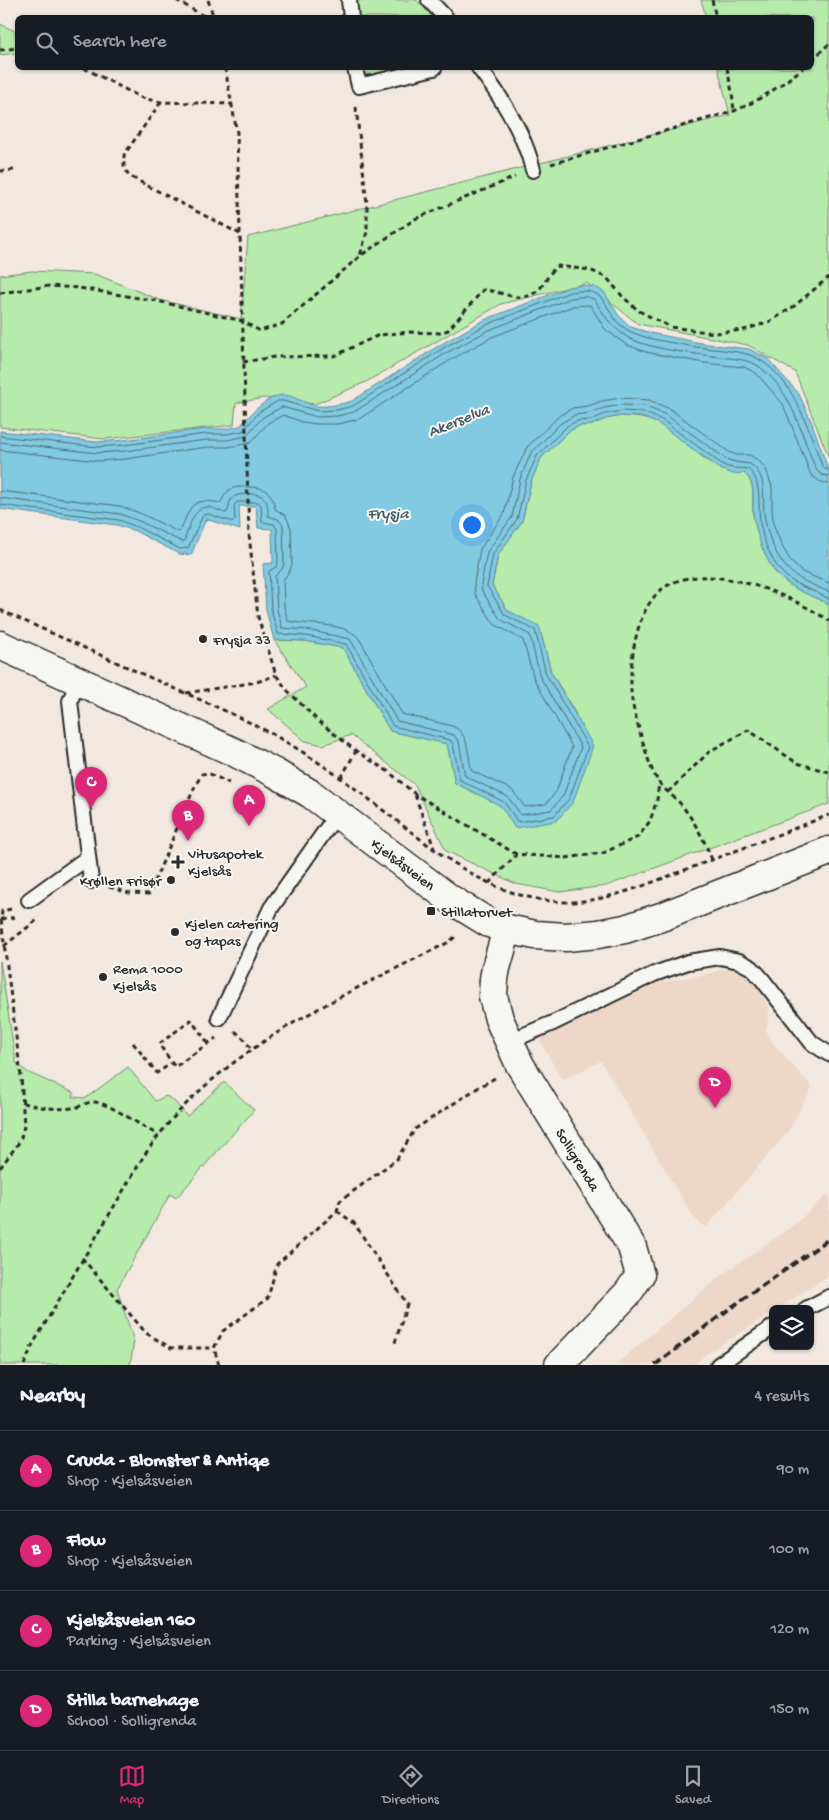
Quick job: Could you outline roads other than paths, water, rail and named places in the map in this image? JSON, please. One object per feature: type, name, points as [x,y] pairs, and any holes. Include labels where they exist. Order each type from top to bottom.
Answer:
[{"type":"main road","name":"Kjelsåsveien","points":[[0,645],[236,753],[311,794],[450,899],[489,923],[507,930],[535,935],[566,937],[625,929],[664,916],[829,850]]},
{"type":"main road","name":"Solligrenda","points":[[507,930],[496,968],[494,996],[500,1019],[515,1053],[632,1247],[640,1275],[628,1293],[559,1365]]},
{"type":"lane","points":[[349,0],[351,15]]},
{"type":"lane","points":[[429,0],[443,15]]},
{"type":"lane","points":[[356,70],[360,86],[426,70]]},
{"type":"lane","points":[[479,70],[518,128],[529,151],[533,170]]},
{"type":"lane","points":[[78,681],[70,701],[91,881]]},
{"type":"lane","points":[[219,1018],[271,908],[337,814]]},
{"type":"lane","points":[[25,904],[87,858]]},
{"type":"lane","points":[[515,1053],[553,1023],[654,974],[688,962],[720,957],[739,961],[752,968],[812,1043],[829,1054]]},
{"type":"lane","points":[[814,1305],[829,1298]]},
{"type":"lane","points":[[718,1365],[769,1329]]},
{"type":"water","name":"Frysja","points":[[582,285],[595,287],[604,292],[619,316],[631,327],[650,333],[707,344],[749,349],[767,358],[799,394],[812,423],[829,472],[829,605],[788,584],[776,573],[759,540],[753,515],[752,486],[744,473],[733,474],[720,469],[659,424],[642,417],[621,416],[605,419],[592,425],[579,426],[569,431],[541,458],[531,482],[522,521],[498,555],[492,585],[508,611],[539,626],[551,672],[593,746],[573,802],[556,821],[515,828],[501,806],[455,783],[447,744],[390,731],[343,648],[305,641],[274,640],[266,610],[263,564],[273,563],[272,529],[258,528],[256,506],[239,506],[240,530],[206,519],[191,555],[179,554],[135,531],[117,525],[0,509],[0,431],[97,442],[123,440],[240,426],[259,406],[278,396],[284,395],[296,398],[317,406],[330,406],[352,401],[443,343],[484,320],[569,287]]},
{"type":"railway","points":[[655,1365],[729,1309],[829,1239]]},
{"type":"place","name":"Frysja 33","points":[[203,639]]},
{"type":"place","name":"Kjelsåsveien 160","points":[[91,808]]},
{"type":"place","name":"Cruda - Blomster & Antiqe","points":[[249,826]]},
{"type":"place","name":"Flow","points":[[188,841]]},
{"type":"place","name":"Vitusapotek Kjelsås","points":[[178,862]]},
{"type":"place","name":"Krøllen Frisør","points":[[171,880]]},
{"type":"place","name":"Stillatorvet","points":[[431,911]]},
{"type":"place","name":"Kjelen catering og tapas","points":[[175,932]]},
{"type":"place","name":"Rema 1000 Kjelsås","points":[[103,977]]},
{"type":"place","name":"Stilla barnehage","points":[[715,1108]]},
{"type":"water label","name":"Akerselva","points":[[458,419]]}]
